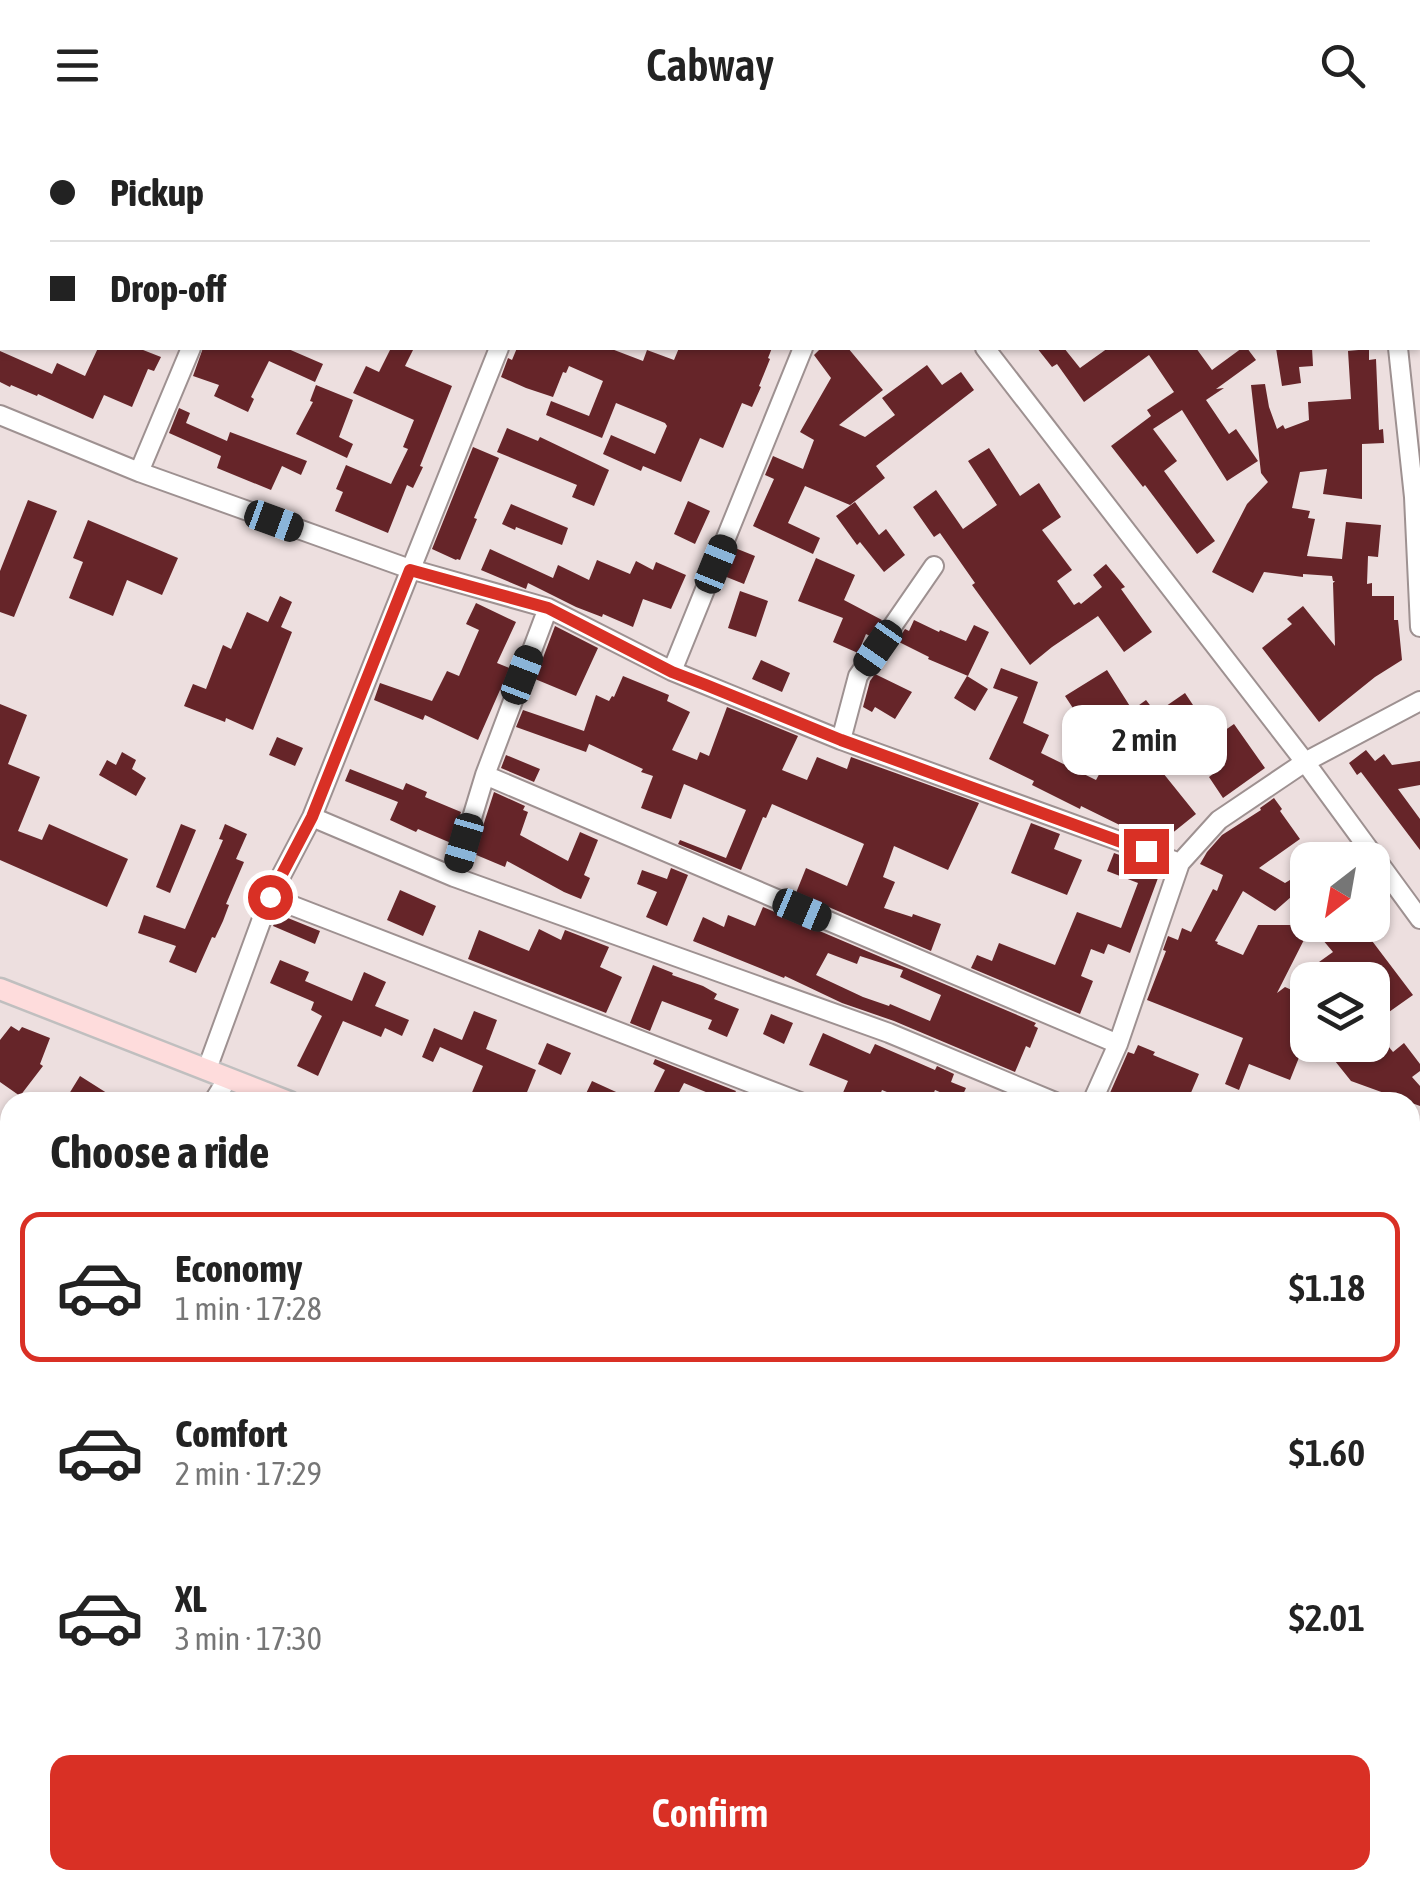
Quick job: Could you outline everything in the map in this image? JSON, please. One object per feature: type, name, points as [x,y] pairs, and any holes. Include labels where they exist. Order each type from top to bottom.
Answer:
[{"type":"main road","points":[[0,989],[264,1092]]},
{"type":"street","points":[[140,472],[190,350]]},
{"type":"street","points":[[207,1069],[270,897],[312,817],[499,350]]},
{"type":"street","points":[[672,672],[802,350]]},
{"type":"street","points":[[987,350],[1305,762],[1420,919]]},
{"type":"street","points":[[1398,350],[1417,497],[1420,627]]},
{"type":"street","points":[[0,416],[140,472],[410,570],[548,608],[672,672],[841,740],[1180,863]]},
{"type":"street","points":[[841,740],[858,676],[934,566]]},
{"type":"street","points":[[454,877],[485,775],[548,608]]},
{"type":"street","points":[[1096,1092],[1118,1044],[1180,863],[1219,820],[1305,762],[1420,700]]},
{"type":"street","points":[[485,775],[1118,1044]]},
{"type":"street","points":[[312,817],[454,877],[890,1033],[1031,1092]]},
{"type":"street","points":[[270,897],[774,1092]]},
{"type":"street","points":[[219,1092],[228,1078]]},
{"type":"building","points":[[97,350],[143,350],[161,357],[154,371],[148,369],[132,407],[104,395],[93,419],[0,382],[0,351],[52,374],[57,363],[85,376]]},
{"type":"building","points":[[202,350],[291,350],[323,364],[315,382],[269,361],[248,412],[214,396],[219,385],[193,376]]},
{"type":"building","points":[[390,350],[413,350],[405,366],[452,386],[420,466],[423,467],[413,488],[407,485],[388,533],[335,511],[343,492],[336,489],[346,465],[391,484],[408,449],[403,447],[414,420],[353,393],[366,366],[379,372]]},
{"type":"building","points":[[516,350],[614,350],[643,361],[647,350],[674,360],[678,350],[771,350],[752,407],[742,403],[723,448],[700,438],[681,482],[643,466],[641,471],[603,454],[611,435],[655,454],[665,423],[616,403],[602,438],[546,415],[551,401],[589,416],[603,381],[569,366],[553,397],[501,377],[508,358],[512,360]]},
{"type":"building","points":[[819,350],[850,350],[883,390],[839,425],[865,437],[895,415],[882,398],[927,365],[942,385],[961,372],[974,390],[876,466],[885,478],[850,505],[805,486],[788,523],[820,538],[813,554],[753,526],[774,479],[765,475],[773,456],[803,469],[814,440],[800,432],[831,378],[814,355]]},
{"type":"building","points":[[1039,350],[1066,350],[1080,368],[1105,350],[1197,350],[1212,370],[1239,350],[1248,350],[1256,360],[1206,400],[1229,434],[1236,429],[1258,461],[1227,481],[1182,410],[1153,429],[1177,461],[1164,471],[1215,541],[1197,554],[1111,446],[1151,416],[1147,410],[1174,392],[1149,355],[1084,402],[1057,364],[1052,367]]},
{"type":"building","points":[[1276,350],[1312,350],[1313,366],[1299,367],[1301,383],[1282,386]]},
{"type":"building","points":[[1369,350],[1369,360],[1376,359],[1379,430],[1383,429],[1384,443],[1362,444],[1362,499],[1323,494],[1327,469],[1300,472],[1292,508],[1310,511],[1308,518],[1315,519],[1307,556],[1342,559],[1346,522],[1381,525],[1378,557],[1368,556],[1367,584],[1372,583],[1372,596],[1394,596],[1402,660],[1319,722],[1262,648],[1292,624],[1287,619],[1303,606],[1335,646],[1332,576],[1264,572],[1253,593],[1212,572],[1247,504],[1268,482],[1261,473],[1251,385],[1265,384],[1277,429],[1283,425],[1285,429],[1309,420],[1308,402],[1351,399],[1348,351]]},
{"type":"building","points":[[316,385],[353,400],[339,437],[353,444],[347,458],[296,434],[313,402],[310,401]]},
{"type":"building","points":[[179,408],[190,413],[186,423],[227,441],[230,432],[307,461],[301,475],[282,466],[271,490],[217,468],[221,456],[169,433]]},
{"type":"building","points":[[507,428],[538,441],[540,437],[609,470],[594,506],[572,497],[577,485],[497,452]]},
{"type":"building","points":[[473,447],[499,458],[460,560],[456,560],[432,549]]},
{"type":"building","points":[[989,448],[1020,496],[1039,483],[1061,517],[1042,530],[1072,570],[1057,581],[1074,605],[1102,587],[1093,575],[1106,564],[1152,632],[1124,652],[1098,616],[1030,665],[940,533],[934,537],[913,507],[936,490],[963,529],[997,505],[968,461]]},
{"type":"building","points":[[28,500],[57,511],[14,617],[0,612],[0,571]]},
{"type":"building","points":[[688,501],[710,511],[695,544],[674,534]]},
{"type":"building","points":[[855,502],[879,535],[886,529],[905,555],[884,572],[836,516]]},
{"type":"building","points":[[511,504],[568,528],[562,545],[502,524]]},
{"type":"building","points":[[88,520],[178,558],[162,595],[127,580],[113,616],[69,598],[83,562],[73,558]]},
{"type":"building","points":[[735,548],[755,556],[744,584],[724,576]]},
{"type":"building","points":[[490,549],[553,578],[558,565],[589,580],[597,560],[630,574],[636,561],[653,570],[656,562],[686,575],[671,609],[643,599],[633,627],[576,607],[528,583],[526,589],[481,570]]},
{"type":"building","points":[[816,558],[855,575],[844,600],[882,620],[870,636],[866,634],[858,653],[833,642],[843,618],[798,601]]},
{"type":"building","points":[[740,591],[768,601],[756,637],[728,628]]},
{"type":"building","points":[[280,596],[292,602],[281,627],[292,632],[253,730],[184,706],[193,684],[206,689],[223,645],[231,649],[247,612],[268,622]]},
{"type":"building","points":[[476,603],[516,622],[497,663],[512,669],[478,740],[425,715],[423,720],[374,700],[380,683],[432,701],[447,671],[459,676],[479,630],[466,624]]},
{"type":"building","points":[[914,620],[966,641],[974,625],[989,632],[968,676],[897,641],[905,629],[909,631]]},
{"type":"building","points":[[555,626],[598,648],[576,696],[535,679]]},
{"type":"building","points":[[761,660],[790,673],[782,692],[752,679]]},
{"type":"building","points":[[1001,668],[1038,682],[1023,723],[1049,735],[1041,753],[1096,780],[1135,708],[1146,700],[1156,713],[1185,693],[1211,732],[1159,768],[1196,814],[1160,843],[1081,806],[1080,809],[989,759],[1018,697],[993,688]]},
{"type":"building","points":[[1107,670],[1133,711],[1098,733],[1089,718],[1082,722],[1065,696]]},
{"type":"building","points":[[875,674],[912,692],[895,719],[875,707],[872,712],[863,707]]},
{"type":"building","points":[[623,676],[669,695],[667,701],[690,712],[672,750],[697,760],[700,752],[709,756],[727,707],[798,736],[782,770],[807,780],[817,757],[847,769],[851,757],[979,803],[948,870],[894,846],[883,877],[895,882],[884,908],[941,924],[931,951],[796,893],[806,868],[847,886],[864,844],[772,804],[741,870],[678,844],[680,840],[726,858],[746,810],[684,784],[671,819],[641,808],[653,776],[641,772],[643,769],[589,744],[586,752],[516,727],[523,710],[584,731],[596,695],[609,701]]},
{"type":"building","points":[[967,676],[988,689],[975,711],[954,698]]},
{"type":"building","points":[[0,704],[27,715],[8,764],[40,777],[18,831],[42,840],[49,824],[128,859],[107,907],[0,860]]},
{"type":"building","points":[[1234,724],[1265,768],[1223,798],[1209,777],[1225,765],[1208,742]]},
{"type":"building","points":[[277,737],[303,748],[295,766],[269,755]]},
{"type":"building","points":[[1366,750],[1375,761],[1384,754],[1392,765],[1420,761],[1420,785],[1398,789],[1420,819],[1420,850],[1361,772],[1357,775],[1349,763]]},
{"type":"building","points":[[122,752],[136,760],[132,769],[146,778],[136,796],[99,775],[107,760],[116,765]]},
{"type":"building","points":[[506,755],[540,769],[534,782],[501,768]]},
{"type":"building","points":[[350,769],[403,790],[406,783],[427,792],[425,797],[461,812],[451,843],[390,820],[398,802],[345,781]]},
{"type":"building","points":[[494,792],[525,806],[523,810],[528,812],[520,835],[568,861],[580,832],[598,840],[584,875],[590,878],[581,899],[507,861],[505,867],[474,854]]},
{"type":"building","points":[[1274,798],[1300,839],[1290,842],[1290,846],[1259,868],[1285,883],[1290,880],[1290,898],[1275,911],[1243,891],[1215,941],[1243,955],[1258,925],[1290,925],[1290,942],[1303,942],[1277,993],[1285,987],[1290,989],[1290,1062],[1297,1062],[1290,1080],[1249,1064],[1239,1090],[1225,1084],[1243,1038],[1147,1000],[1168,936],[1178,940],[1182,928],[1191,932],[1213,889],[1217,891],[1223,875],[1200,864],[1207,852],[1222,835]]},
{"type":"building","points":[[1031,823],[1060,834],[1054,849],[1082,860],[1067,895],[1011,873]]},
{"type":"building","points":[[181,824],[196,830],[170,893],[156,887]]},
{"type":"building","points":[[225,824],[247,834],[236,859],[244,862],[223,921],[196,973],[169,962],[176,946],[138,933],[144,915],[185,929],[223,840],[219,839]]},
{"type":"building","points":[[1114,853],[1161,870],[1130,953],[1108,944],[1104,954],[1091,949],[1081,976],[1093,981],[1080,1014],[971,968],[977,955],[992,961],[999,943],[1055,965],[1077,912],[1121,928],[1138,883],[1107,871]]},
{"type":"building","points":[[671,868],[688,875],[667,926],[646,917],[657,892],[637,884],[642,870],[667,879]]},
{"type":"building","points":[[400,890],[436,906],[423,936],[387,920]]},
{"type":"building","points":[[763,907],[1036,1023],[1038,1028],[1030,1048],[1026,1046],[1015,1072],[693,941],[703,917],[724,927],[728,915],[755,926]],"holes":[[[828,953],[857,964],[860,956],[903,970],[900,977],[941,995],[930,1021],[816,975]]]},
{"type":"building","points":[[278,914],[320,931],[315,944],[273,926]]},
{"type":"building","points":[[539,929],[561,940],[565,930],[609,947],[600,967],[622,977],[606,1013],[468,959],[479,930],[529,951]]},
{"type":"building","points":[[1325,942],[1373,942],[1388,962],[1319,962],[1333,952]]},
{"type":"building","points":[[280,960],[309,972],[305,981],[352,1001],[364,972],[386,982],[375,1006],[409,1020],[402,1036],[385,1028],[381,1037],[343,1021],[318,1076],[297,1066],[322,1016],[311,1010],[314,1002],[270,983]]},
{"type":"building","points":[[653,965],[703,986],[717,994],[714,999],[739,1009],[727,1037],[708,1029],[712,1020],[662,1001],[650,1031],[630,1023]]},
{"type":"building","points":[[1390,965],[1413,995],[1390,1011]]},
{"type":"building","points":[[474,1011],[497,1020],[486,1049],[536,1070],[527,1092],[472,1092],[483,1066],[440,1047],[433,1062],[422,1057],[434,1028],[462,1040]]},
{"type":"building","points":[[771,1014],[793,1023],[784,1044],[763,1034]]},
{"type":"building","points":[[11,1026],[50,1038],[40,1064],[43,1066],[23,1092],[14,1092],[0,1082],[0,1040]]},
{"type":"building","points":[[823,1033],[870,1054],[875,1044],[935,1070],[937,1066],[954,1074],[951,1082],[966,1088],[964,1092],[843,1092],[848,1081],[809,1065]]},
{"type":"building","points":[[547,1043],[571,1053],[561,1075],[538,1064]]},
{"type":"building","points":[[1404,1043],[1420,1064],[1420,1071],[1412,1077],[1420,1092],[1381,1092],[1351,1081],[1336,1062],[1390,1062],[1390,1048],[1393,1052]]},
{"type":"building","points":[[1138,1045],[1199,1074],[1191,1092],[1110,1092],[1128,1052],[1134,1054]]},
{"type":"building","points":[[655,1059],[736,1091],[706,1092],[684,1083],[679,1092],[654,1092],[665,1070],[653,1064]]},
{"type":"building","points":[[80,1076],[105,1092],[70,1092]]},
{"type":"building","points":[[592,1081],[616,1092],[587,1092]]},
{"type":"route","points":[[270,897],[312,817],[410,570],[548,608],[672,672],[841,740],[1146,851]]}]
